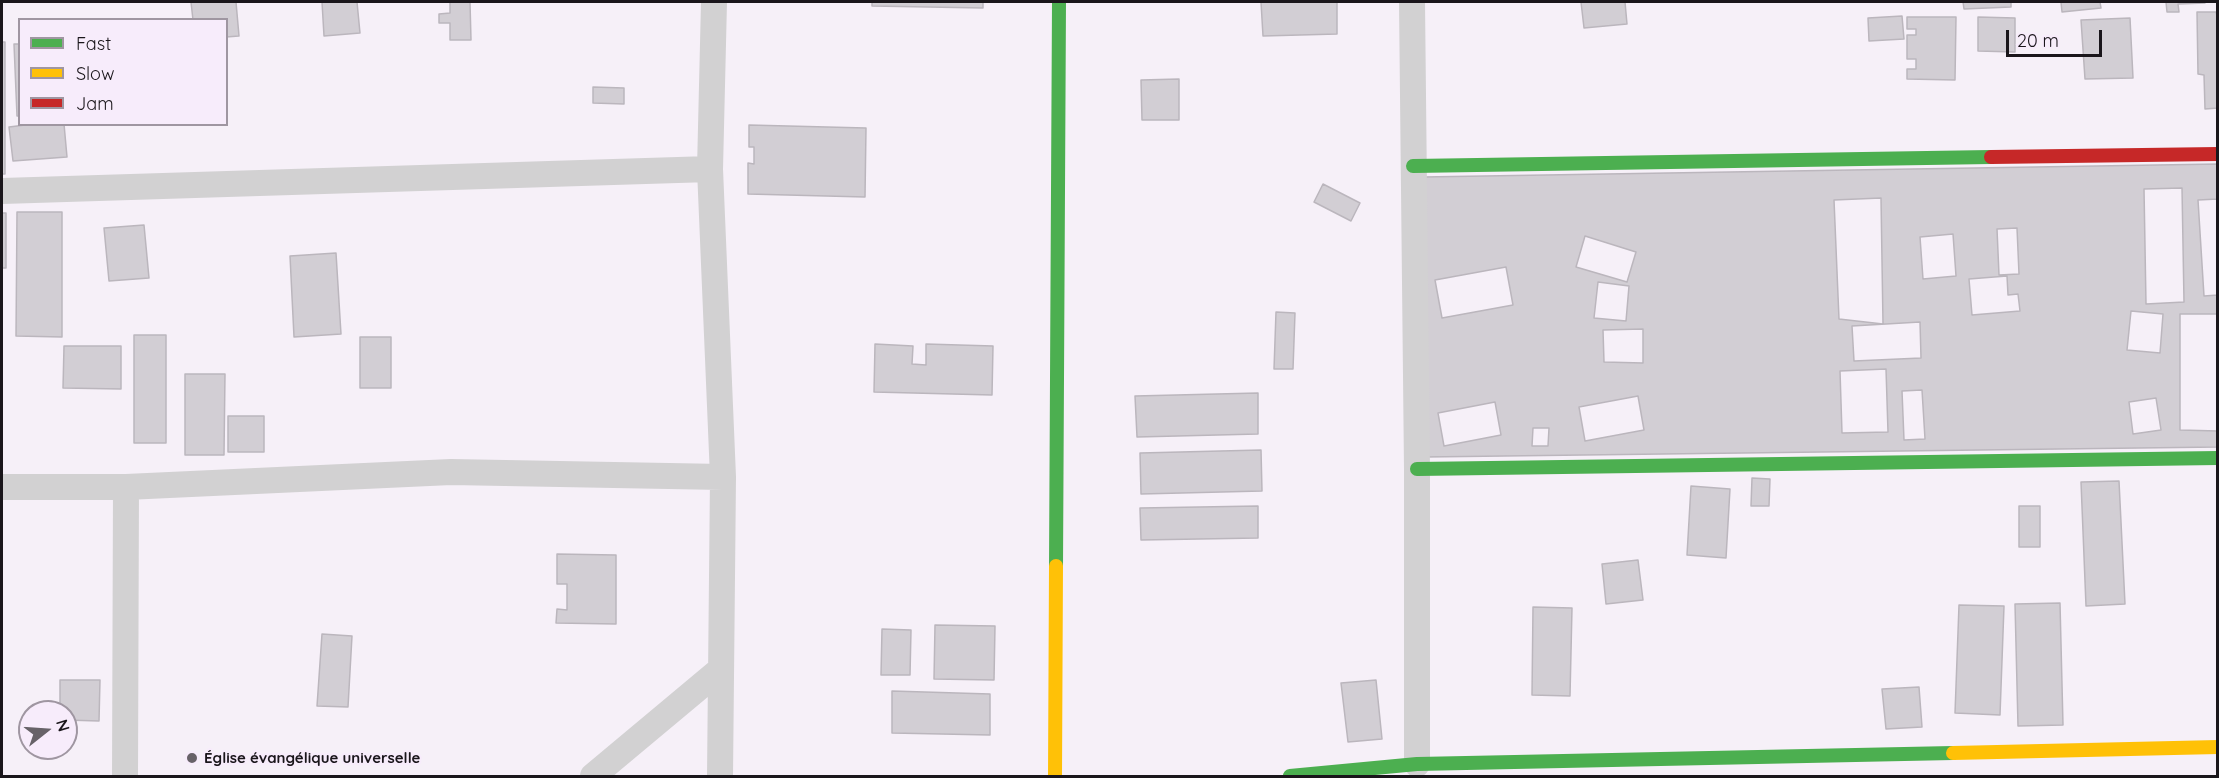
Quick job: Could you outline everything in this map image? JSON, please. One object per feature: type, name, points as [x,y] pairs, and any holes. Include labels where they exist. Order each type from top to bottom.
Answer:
[{"type":"street","points":[[714,2],[710,169],[723,477],[719,777]]},
{"type":"street","points":[[1055,777],[1059,2]]},
{"type":"street","points":[[1412,2],[1417,469],[1417,764]]},
{"type":"street","points":[[1413,166],[2217,154]]},
{"type":"street","points":[[2,191],[710,169]]},
{"type":"street","points":[[1417,469],[2217,458]]},
{"type":"street","points":[[2,487],[126,487],[451,472],[723,477]]},
{"type":"street","points":[[125,777],[126,487]]},
{"type":"street","points":[[593,777],[721,669]]},
{"type":"street","points":[[1290,777],[1417,764],[2217,747]]},
{"type":"building","points":[[191,2],[236,2],[239,36],[228,37],[228,18],[193,18]]},
{"type":"building","points":[[322,2],[357,2],[360,33],[324,36]]},
{"type":"building","points":[[450,2],[470,2],[471,40],[450,40],[450,23],[439,23],[439,14],[450,13]]},
{"type":"building","points":[[872,2],[983,2],[983,8],[872,6]]},
{"type":"building","points":[[1261,2],[1337,2],[1337,34],[1263,36]]},
{"type":"building","points":[[1581,2],[1625,2],[1627,24],[1584,28]]},
{"type":"building","points":[[1963,2],[2011,2],[2011,7],[1964,9]]},
{"type":"building","points":[[2061,2],[2100,2],[2101,8],[2062,12]]},
{"type":"building","points":[[2166,2],[2205,3],[2178,4],[2179,12],[2167,12]]},
{"type":"building","points":[[2197,12],[2216,12],[2218,19],[2218,108],[2205,109],[2204,75],[2198,74]]},
{"type":"building","points":[[1902,16],[1904,39],[1869,41],[1868,18]]},
{"type":"building","points":[[1907,17],[1956,17],[1955,80],[1907,79],[1907,69],[1916,69],[1916,59],[1907,59],[1907,35],[1916,35],[1916,29],[1907,29]]},
{"type":"building","points":[[1978,17],[2015,18],[2015,52],[1978,51]]},
{"type":"building","points":[[2130,18],[2133,78],[2085,79],[2081,20]]},
{"type":"building","points":[[2,42],[5,42],[5,174],[2,174]]},
{"type":"building","points":[[14,44],[18,44],[17,116]]},
{"type":"building","points":[[1179,79],[1179,120],[1142,120],[1141,80]]},
{"type":"building","points":[[593,87],[624,88],[624,104],[593,103]]},
{"type":"building","points":[[749,125],[866,128],[865,197],[748,194],[748,163],[754,164],[754,147],[749,147]]},
{"type":"building","points":[[64,126],[67,157],[13,161],[9,127]]},
{"type":"building","points":[[2218,164],[2218,447],[1425,457],[1423,177]]},
{"type":"building","points":[[1323,184],[1360,203],[1351,221],[1314,202]]},
{"type":"building","points":[[2182,188],[2184,302],[2146,304],[2144,189]]},
{"type":"building","points":[[1881,198],[1883,324],[1839,319],[1834,200]]},
{"type":"building","points":[[2218,199],[2218,295],[2204,296],[2198,200]]},
{"type":"building","points":[[17,212],[62,212],[62,337],[16,336]]},
{"type":"building","points":[[2,213],[6,213],[6,268],[2,268]]},
{"type":"building","points":[[144,225],[149,278],[109,281],[104,228]]},
{"type":"building","points":[[2017,228],[2019,274],[1999,275],[1997,229]]},
{"type":"building","points":[[1953,234],[1956,276],[1923,279],[1920,237]]},
{"type":"building","points":[[1585,236],[1636,252],[1627,282],[1576,267]]},
{"type":"building","points":[[336,253],[341,334],[294,337],[290,256]]},
{"type":"building","points":[[1506,267],[1513,305],[1442,318],[1435,280]]},
{"type":"building","points":[[2007,276],[2008,295],[2018,294],[2020,311],[1972,315],[1969,279]]},
{"type":"building","points":[[1598,282],[1629,286],[1626,321],[1594,318]]},
{"type":"building","points":[[2131,311],[2163,314],[2160,353],[2127,350]]},
{"type":"building","points":[[1276,312],[1295,313],[1293,369],[1274,369]]},
{"type":"building","points":[[2180,314],[2218,314],[2218,431],[2180,430]]},
{"type":"building","points":[[1920,322],[1921,358],[1854,361],[1852,326]]},
{"type":"building","points":[[1643,329],[1643,363],[1604,362],[1603,330]]},
{"type":"building","points":[[134,335],[166,335],[166,443],[134,443]]},
{"type":"building","points":[[360,337],[391,337],[391,388],[360,388]]},
{"type":"building","points":[[875,344],[913,346],[912,364],[926,365],[926,344],[993,346],[992,395],[874,392]]},
{"type":"building","points":[[64,346],[121,346],[121,389],[63,388]]},
{"type":"building","points":[[1886,369],[1888,432],[1842,433],[1840,371]]},
{"type":"building","points":[[185,374],[225,374],[224,455],[185,455]]},
{"type":"building","points":[[1922,390],[1925,439],[1904,440],[1902,391]]},
{"type":"building","points":[[1258,393],[1258,434],[1137,437],[1135,396]]},
{"type":"building","points":[[1638,396],[1644,430],[1585,441],[1579,407]]},
{"type":"building","points":[[2156,398],[2161,430],[2133,434],[2129,402]]},
{"type":"building","points":[[1495,402],[1501,435],[1444,446],[1438,413]]},
{"type":"building","points":[[228,416],[264,416],[264,452],[228,452]]},
{"type":"building","points":[[1533,428],[1549,428],[1548,446],[1532,446]]},
{"type":"building","points":[[1261,450],[1262,491],[1141,494],[1140,453]]},
{"type":"building","points":[[1752,478],[1770,479],[1769,506],[1751,506]]},
{"type":"building","points":[[2119,481],[2125,604],[2086,606],[2081,482]]},
{"type":"building","points":[[1691,486],[1730,489],[1726,558],[1687,555]]},
{"type":"building","points":[[1258,506],[1258,538],[1141,540],[1140,508]]},
{"type":"building","points":[[2019,506],[2040,506],[2040,547],[2019,547]]},
{"type":"building","points":[[557,554],[616,555],[616,624],[556,623],[557,609],[567,610],[567,584],[557,584]]},
{"type":"building","points":[[1638,560],[1643,600],[1606,604],[1602,564]]},
{"type":"building","points":[[2060,603],[2063,725],[2018,726],[2015,604]]},
{"type":"building","points":[[1959,605],[2004,606],[2000,715],[1955,713]]},
{"type":"building","points":[[1533,607],[1572,608],[1570,696],[1532,695]]},
{"type":"building","points":[[935,625],[995,626],[994,680],[934,679]]},
{"type":"building","points":[[882,629],[911,630],[910,675],[881,675]]},
{"type":"building","points":[[322,634],[352,636],[348,707],[317,706]]},
{"type":"building","points":[[60,680],[100,680],[99,721],[78,720],[78,700],[60,700]]},
{"type":"building","points":[[1376,680],[1382,739],[1348,742],[1341,683]]},
{"type":"building","points":[[1919,687],[1922,727],[1886,729],[1882,689]]},
{"type":"building","points":[[892,691],[990,694],[990,735],[892,733]]},
{"type":"traffic: fast","points":[[1056,566],[1059,2]]},
{"type":"traffic: fast","points":[[1413,166],[1991,157]]},
{"type":"traffic: fast","points":[[1417,469],[2218,458]]},
{"type":"traffic: fast","points":[[1290,776],[1417,764],[1953,753]]},
{"type":"traffic: slow","points":[[1055,776],[1056,566]]},
{"type":"traffic: slow","points":[[1953,753],[2218,747]]},
{"type":"traffic: jam","points":[[1991,157],[2218,154]]},
{"type":"place","name":"Église évangélique universelle","points":[[192,758]]}]
